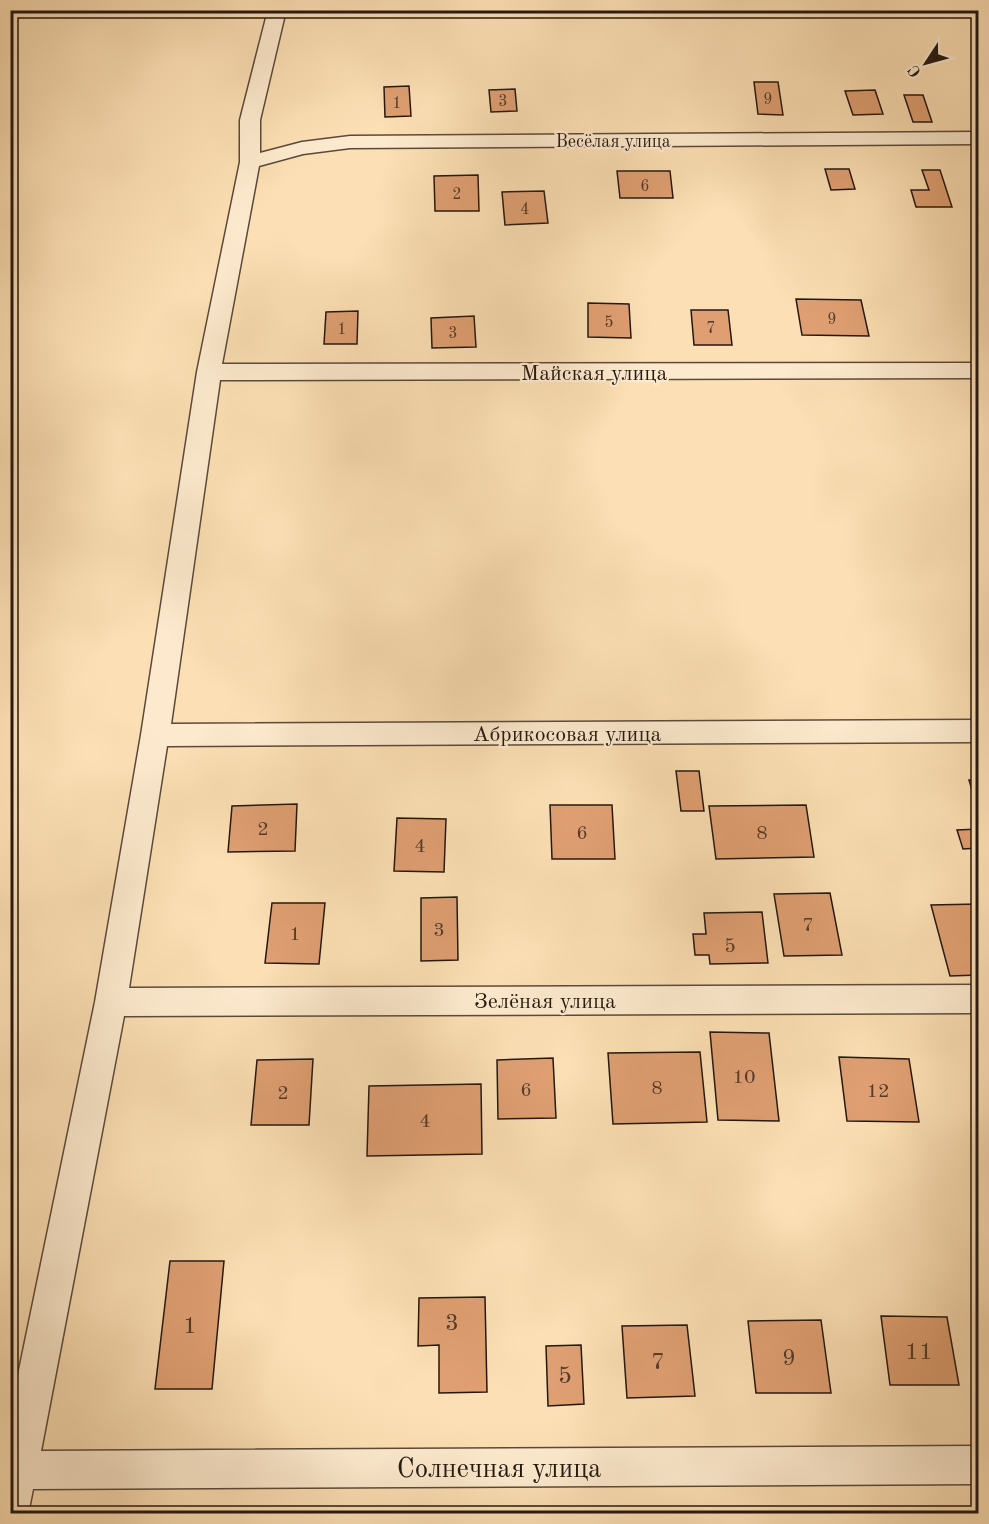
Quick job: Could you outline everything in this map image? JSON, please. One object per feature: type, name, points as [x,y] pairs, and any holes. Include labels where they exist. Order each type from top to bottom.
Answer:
[{"type":"street","points":[[10,1510],[111,1002],[155,735],[209,372],[250,162],[250,120],[278,10]]},
{"type":"street","name":"Весёлая улица","points":[[250,162],[302,148],[350,142],[978,138]]},
{"type":"street","name":"Майская улица","points":[[209,372],[978,371]]},
{"type":"street","name":"Абрикосовая улица","points":[[155,735],[978,731]]},
{"type":"street","name":"Зелёная улица","points":[[111,1002],[978,999]]},
{"type":"street","name":"Солнечная улица","points":[[19,1470],[978,1465]]},
{"type":"building","points":[[754,82],[778,82],[783,115],[758,114]]},
{"type":"building","points":[[409,86],[411,116],[385,117],[384,87]]},
{"type":"building","points":[[515,89],[517,111],[491,112],[489,90]]},
{"type":"building","points":[[875,90],[883,114],[853,115],[845,91]]},
{"type":"building","points":[[904,95],[923,95],[932,122],[913,122]]},
{"type":"building","points":[[825,169],[849,169],[855,189],[831,190]]},
{"type":"building","points":[[922,170],[940,170],[952,207],[916,207],[911,190],[929,190]]},
{"type":"building","points":[[617,171],[670,171],[673,198],[620,198]]},
{"type":"building","points":[[478,175],[479,211],[435,211],[434,176]]},
{"type":"building","points":[[544,191],[548,223],[505,225],[502,192]]},
{"type":"building","points":[[796,299],[861,300],[869,336],[802,335]]},
{"type":"building","points":[[588,303],[629,304],[631,338],[588,337]]},
{"type":"building","points":[[691,310],[728,310],[732,345],[694,345]]},
{"type":"building","points":[[358,311],[357,344],[324,344],[326,312]]},
{"type":"building","points":[[474,316],[476,347],[432,348],[431,318]]},
{"type":"building","points":[[676,771],[699,771],[704,811],[681,811]]},
{"type":"building","points":[[969,780],[978,780],[978,811]]},
{"type":"building","points":[[297,804],[295,851],[228,852],[232,806]]},
{"type":"building","points":[[550,805],[612,805],[615,859],[552,859]]},
{"type":"building","points":[[806,805],[814,857],[716,859],[709,806]]},
{"type":"building","points":[[397,818],[446,819],[444,872],[394,871]]},
{"type":"building","points":[[978,829],[978,848],[963,849],[957,830]]},
{"type":"building","points":[[830,893],[842,955],[784,956],[774,894]]},
{"type":"building","points":[[457,897],[458,960],[421,961],[421,898]]},
{"type":"building","points":[[272,903],[325,903],[319,964],[265,963]]},
{"type":"building","points":[[978,904],[978,975],[950,976],[931,905]]},
{"type":"building","points":[[762,912],[768,963],[710,964],[709,955],[695,955],[693,934],[706,934],[704,913]]},
{"type":"building","points":[[710,1032],[769,1033],[779,1121],[718,1120]]},
{"type":"building","points":[[700,1052],[707,1122],[613,1124],[608,1053]]},
{"type":"building","points":[[839,1057],[909,1059],[919,1122],[847,1121]]},
{"type":"building","points":[[553,1058],[556,1118],[498,1119],[497,1060]]},
{"type":"building","points":[[313,1059],[309,1125],[251,1125],[257,1060]]},
{"type":"building","points":[[481,1084],[482,1154],[367,1156],[369,1086]]},
{"type":"building","points":[[170,1261],[224,1261],[212,1389],[155,1389]]},
{"type":"building","points":[[485,1297],[487,1392],[439,1393],[439,1345],[418,1346],[419,1298]]},
{"type":"building","points":[[881,1316],[947,1317],[959,1385],[890,1385]]},
{"type":"building","points":[[821,1320],[831,1393],[756,1393],[748,1321]]},
{"type":"building","points":[[687,1325],[695,1396],[627,1398],[622,1326]]},
{"type":"building","points":[[581,1345],[584,1404],[548,1406],[546,1346]]}]
